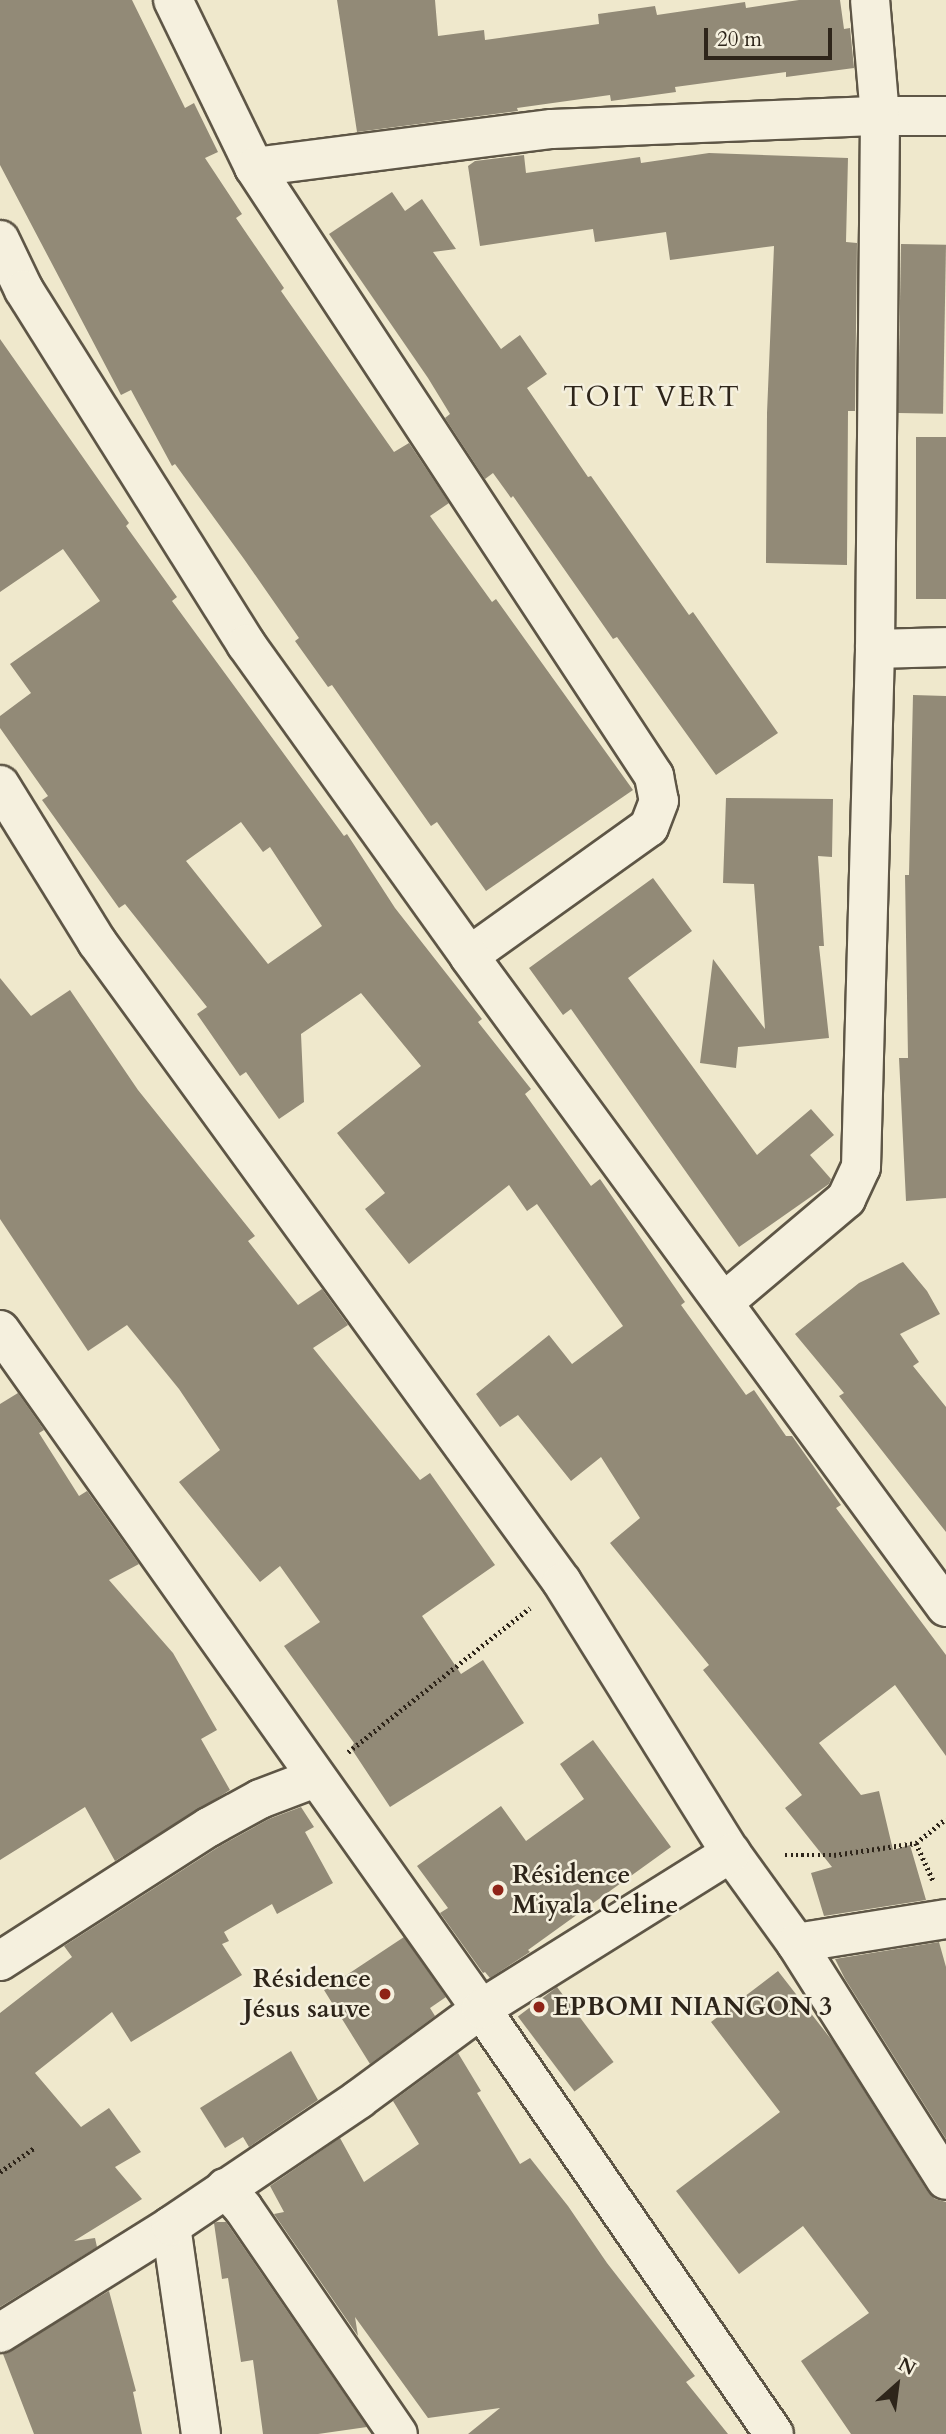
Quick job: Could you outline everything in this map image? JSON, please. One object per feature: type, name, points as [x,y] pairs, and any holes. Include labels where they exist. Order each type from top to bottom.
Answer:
[{"type":"street","points":[[173,0],[254,167],[654,776],[659,801],[649,827],[469,956]]},
{"type":"street","points":[[724,1302],[846,1199],[861,1167],[875,649],[880,116],[870,0]]},
{"type":"street","points":[[254,167],[552,129],[880,116],[946,116]]},
{"type":"street","points":[[0,240],[24,290],[246,643],[469,956],[946,1607]]},
{"type":"street","points":[[875,649],[946,647]]},
{"type":"street","points":[[0,785],[97,942],[561,1583],[731,1853],[796,1943],[946,2180]]},
{"type":"street","points":[[0,1330],[481,2009],[774,2434]]},
{"type":"street","points":[[6,1946],[260,1798],[315,1778]]},
{"type":"street","points":[[0,2333],[171,2226],[359,2099],[481,2009],[731,1853]]},
{"type":"street","points":[[796,1943],[941,1903]]},
{"type":"street","points":[[225,2188],[243,2208],[398,2434]]},
{"type":"street","points":[[171,2226],[201,2434]]},
{"type":"path","points":[[315,1778],[561,1583]]},
{"type":"path","points":[[731,1853],[834,1855],[916,1843],[946,1819]]},
{"type":"path","points":[[916,1843],[941,1903]]},
{"type":"path","points":[[0,2172],[34,2148]]},
{"type":"building","points":[[0,0],[132,0],[185,108],[194,103],[218,152],[205,158],[242,214],[236,218],[284,288],[281,291],[394,452],[409,443],[449,503],[430,516],[492,602],[496,599],[633,790],[486,891],[437,822],[431,826],[332,685],[328,687],[295,641],[299,638],[244,559],[175,464],[172,466],[131,390],[121,395],[0,165]]},
{"type":"building","points":[[337,0],[435,0],[438,36],[484,30],[485,40],[599,24],[598,14],[655,6],[657,15],[745,2],[746,8],[799,0],[840,0],[844,29],[850,28],[854,68],[786,77],[786,72],[675,87],[676,92],[611,101],[610,95],[517,108],[518,111],[357,132]]},
{"type":"building","points":[[709,153],[848,158],[846,242],[857,243],[855,411],[848,411],[847,565],[766,563],[767,413],[774,246],[670,260],[666,232],[595,242],[593,229],[480,246],[468,166],[475,161],[524,155],[526,173],[640,157],[641,163]]},
{"type":"building","points":[[392,192],[405,211],[422,199],[456,249],[433,252],[501,349],[520,335],[547,374],[527,388],[588,477],[591,476],[689,615],[693,612],[778,733],[716,775],[617,637],[613,639],[513,496],[511,498],[493,473],[485,479],[445,418],[450,414],[428,378],[329,234]]},
{"type":"building","points":[[901,244],[946,245],[943,414],[898,413]]},
{"type":"building","points":[[0,339],[129,523],[126,526],[177,597],[172,601],[344,836],[347,834],[395,908],[482,1019],[478,1022],[531,1089],[525,1094],[591,1186],[600,1179],[685,1302],[681,1305],[746,1395],[754,1390],[786,1436],[792,1436],[841,1505],[836,1508],[946,1655],[946,1756],[895,1685],[819,1743],[861,1795],[879,1791],[893,1850],[910,1845],[926,1900],[824,1916],[811,1873],[832,1867],[785,1808],[802,1795],[703,1670],[709,1665],[610,1543],[640,1518],[601,1457],[571,1481],[518,1415],[500,1427],[476,1394],[549,1335],[572,1364],[623,1326],[537,1204],[527,1211],[509,1185],[409,1264],[365,1209],[385,1193],[337,1133],[421,1066],[361,993],[301,1034],[304,1102],[279,1119],[246,1072],[240,1076],[197,1014],[207,1007],[125,904],[119,908],[42,800],[48,796],[0,728],[0,716],[31,693],[10,664],[100,601],[63,549],[0,592]],"holes":[[[241,822],[263,852],[270,847],[322,926],[268,964],[186,861]]]},
{"type":"building","points":[[916,437],[946,437],[946,599],[916,599]]},
{"type":"building","points":[[913,695],[946,696],[946,1198],[906,1201],[899,1058],[908,1058],[905,875],[909,875]]},
{"type":"building","points":[[726,798],[833,799],[832,857],[818,856],[824,946],[819,946],[829,1038],[738,1047],[736,1068],[700,1063],[713,959],[765,1029],[754,884],[723,883]]},
{"type":"building","points":[[653,878],[692,931],[628,978],[757,1155],[811,1109],[834,1135],[810,1155],[831,1179],[829,1184],[739,1247],[571,1009],[563,1015],[529,968]]},
{"type":"building","points":[[0,978],[31,1016],[70,990],[138,1090],[255,1236],[248,1241],[298,1305],[322,1289],[348,1325],[313,1348],[420,1480],[430,1473],[495,1565],[422,1616],[461,1674],[483,1660],[524,1723],[390,1807],[351,1748],[354,1743],[284,1646],[320,1622],[280,1566],[260,1582],[179,1482],[220,1450],[179,1389],[127,1325],[88,1351],[0,1219]]},
{"type":"building","points":[[903,1262],[927,1291],[940,1314],[900,1334],[919,1362],[913,1366],[946,1407],[946,1532],[839,1396],[844,1393],[795,1334],[859,1283]]},
{"type":"building","points":[[18,1393],[44,1430],[39,1433],[79,1496],[87,1491],[139,1564],[109,1580],[173,1653],[217,1730],[201,1739],[230,1790],[115,1861],[85,1807],[0,1860],[0,1404]]},
{"type":"building","points":[[593,1740],[671,1847],[528,1950],[530,1952],[490,1978],[483,1973],[440,1913],[448,1908],[417,1866],[501,1806],[526,1841],[584,1799],[560,1764]]},
{"type":"building","points":[[301,1807],[314,1827],[305,1832],[333,1883],[277,1914],[272,1904],[224,1932],[229,1941],[222,1944],[242,1975],[131,2042],[112,2012],[35,2073],[81,2127],[109,2108],[141,2152],[115,2167],[142,2199],[74,2241],[95,2238],[97,2247],[0,2307],[0,2013],[72,1957],[64,1946],[220,1846],[269,1819]]},
{"type":"building","name":"Résidence Jésus sauve","points":[[404,1937],[446,1997],[430,2008],[435,2016],[370,2064],[324,1990]]},
{"type":"building","points":[[939,1942],[946,1967],[946,2139],[835,1959]]},
{"type":"building","points":[[778,1971],[834,2043],[928,2192],[935,2199],[946,2202],[946,2434],[851,2434],[801,2361],[869,2313],[803,2226],[739,2274],[676,2191],[780,2112],[711,2022]]},
{"type":"building","points":[[557,1987],[614,2062],[574,2092],[518,2016]]},
{"type":"building","points":[[291,2051],[318,2100],[249,2147],[243,2137],[225,2148],[200,2108]]},
{"type":"building","points":[[458,2053],[481,2091],[477,2093],[520,2164],[530,2158],[568,2206],[607,2263],[695,2376],[686,2382],[728,2434],[468,2434],[500,2408],[428,2418],[355,2317],[358,2336],[274,2214],[284,2212],[270,2186],[340,2138],[364,2182],[419,2144],[393,2101]]},
{"type":"building","points":[[226,2222],[367,2427],[318,2434],[263,2434],[253,2360],[241,2362],[228,2278],[222,2279],[214,2223]]},
{"type":"building","points":[[109,2291],[136,2391],[133,2392],[142,2434],[34,2434],[3,2354]]},
{"type":"place","name":"Résidence Miyala Celine","points":[[498,1890]]},
{"type":"place","name":"Résidence Jésus sauve","points":[[385,1994]]},
{"type":"place","name":"EPBOMI NIANGON 3","points":[[539,2007]]},
{"type":"district","name":"TOIT VERT","points":[[652,397]]}]
